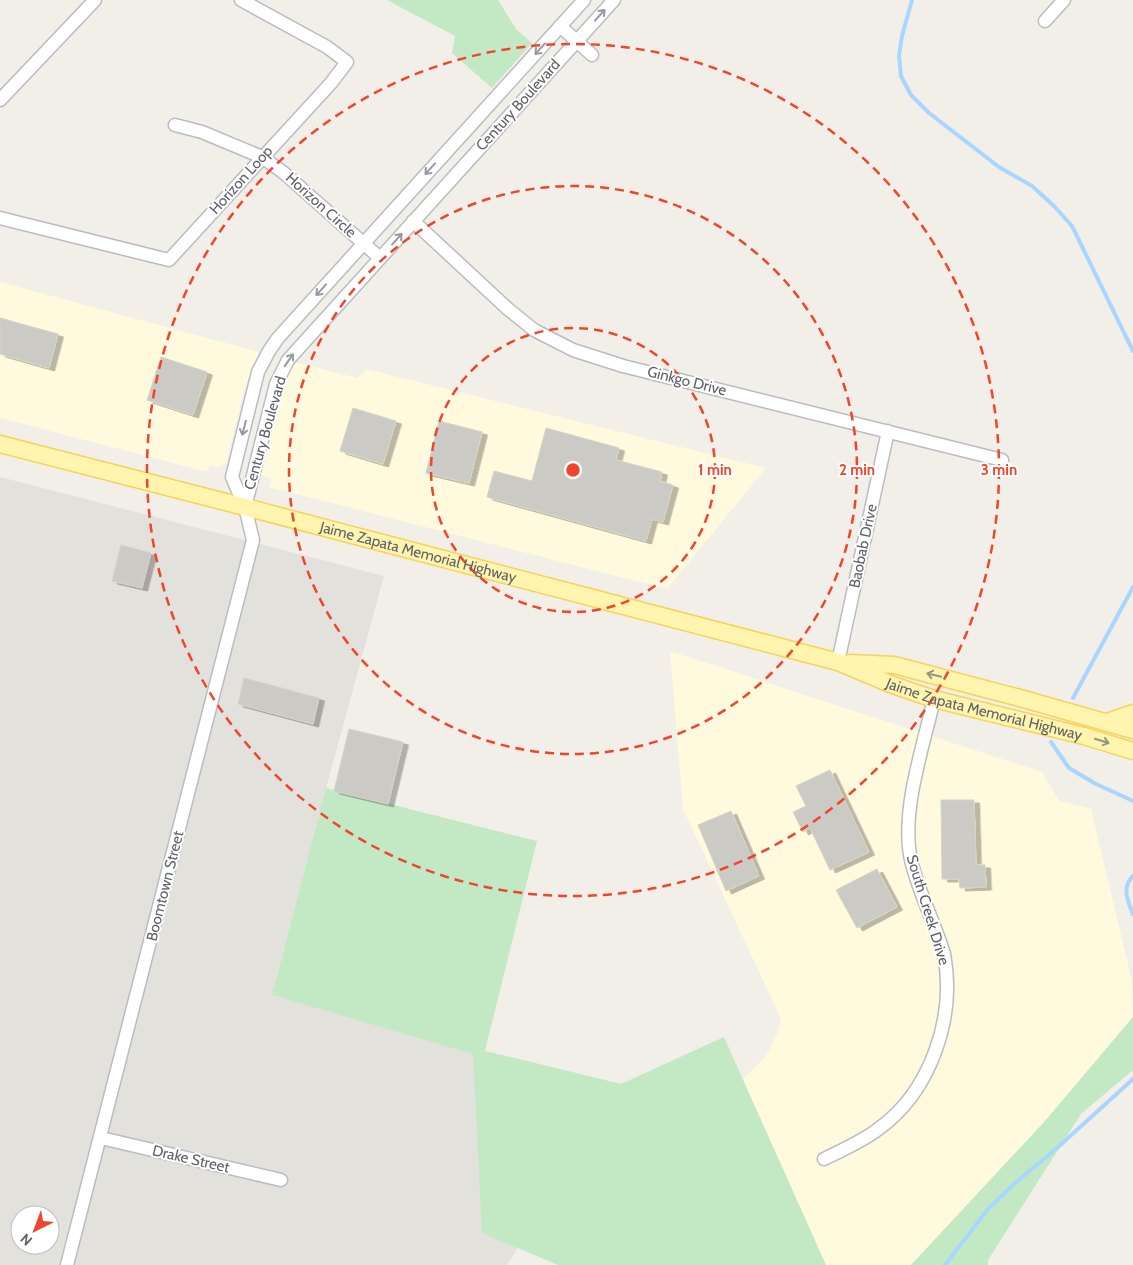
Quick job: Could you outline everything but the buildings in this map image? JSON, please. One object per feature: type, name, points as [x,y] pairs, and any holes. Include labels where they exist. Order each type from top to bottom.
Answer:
[{"type":"main road","name":"Jaime Zapata Memorial Highway","points":[[0,444],[838,662],[890,684],[934,699],[1084,736],[1133,751]]},
{"type":"main road","name":"Jaime Zapata Memorial Highway","points":[[838,662],[894,665],[1133,730]]},
{"type":"main road","points":[[934,699],[941,694],[956,691],[1019,704],[1038,703]]},
{"type":"main road","points":[[1107,722],[1133,713]]},
{"type":"street","points":[[0,100],[95,0]]},
{"type":"street","name":"Horizon Loop","points":[[0,218],[169,260],[331,83],[347,62],[327,47],[241,0]]},
{"type":"street","name":"Century Boulevard","points":[[245,507],[232,477],[258,372],[268,351],[584,0]]},
{"type":"street","name":"Century Boulevard","points":[[245,507],[276,384],[288,360],[614,0]]},
{"type":"street","points":[[1045,21],[1064,0]]},
{"type":"street","points":[[560,26],[592,54]]},
{"type":"street","name":"Horizon Circle","points":[[175,124],[211,136],[262,157],[284,173],[380,258]]},
{"type":"street","name":"Ginkgo Drive","points":[[413,221],[534,330],[573,350],[623,366],[1002,460]]},
{"type":"street","name":"Baobab Drive","points":[[838,662],[888,431]]},
{"type":"street","name":"Boomtown Street","points":[[67,1265],[253,540],[245,507]]},
{"type":"street","name":"South Creek Drive","points":[[824,1159],[850,1147],[878,1130],[910,1099],[929,1066],[946,1016],[947,969],[944,954],[912,863],[908,841],[908,816],[934,699]]},
{"type":"street","name":"Drake Street","points":[[101,1138],[281,1180]]},
{"type":"shaded area","points":[[0,282],[259,352],[244,390],[226,465],[223,464],[218,468],[210,465],[204,471],[0,418]]},
{"type":"shaded area","points":[[295,362],[357,378],[366,369],[766,468],[667,589],[269,487],[272,479],[261,475],[284,384]]},
{"type":"shaded area","points":[[0,477],[384,576],[272,995],[485,1051],[621,1084],[507,1265],[0,1265]]},
{"type":"shaded area","points":[[670,651],[1042,772],[1059,801],[1091,809],[1132,981],[1133,1017],[1045,1121],[911,1265],[826,1265],[742,1080],[766,1056],[778,1032],[781,1019],[683,809]]},
{"type":"green space","points":[[387,0],[498,0],[516,29],[532,43],[492,88],[452,53],[455,36]]},
{"type":"green space","points":[[326,788],[537,841],[485,1051],[621,1084],[724,1037],[826,1265],[558,1265],[482,1233],[473,1054],[272,995]]},
{"type":"green space","points":[[1133,1017],[1133,1070],[1081,1114],[988,1260],[988,1265],[911,1265],[1045,1121]]},
{"type":"waterway","points":[[912,0],[902,36],[899,56],[901,76],[911,95],[929,113],[999,167],[1032,186],[1072,226],[1133,351]]},
{"type":"waterway","points":[[1073,698],[1133,587]]},
{"type":"waterway","points":[[1051,742],[1069,768],[1096,784],[1133,801]]},
{"type":"waterway","points":[[1133,876],[1126,890],[1133,914]]},
{"type":"waterway","points":[[945,1265],[988,1209],[1133,1079]]}]
